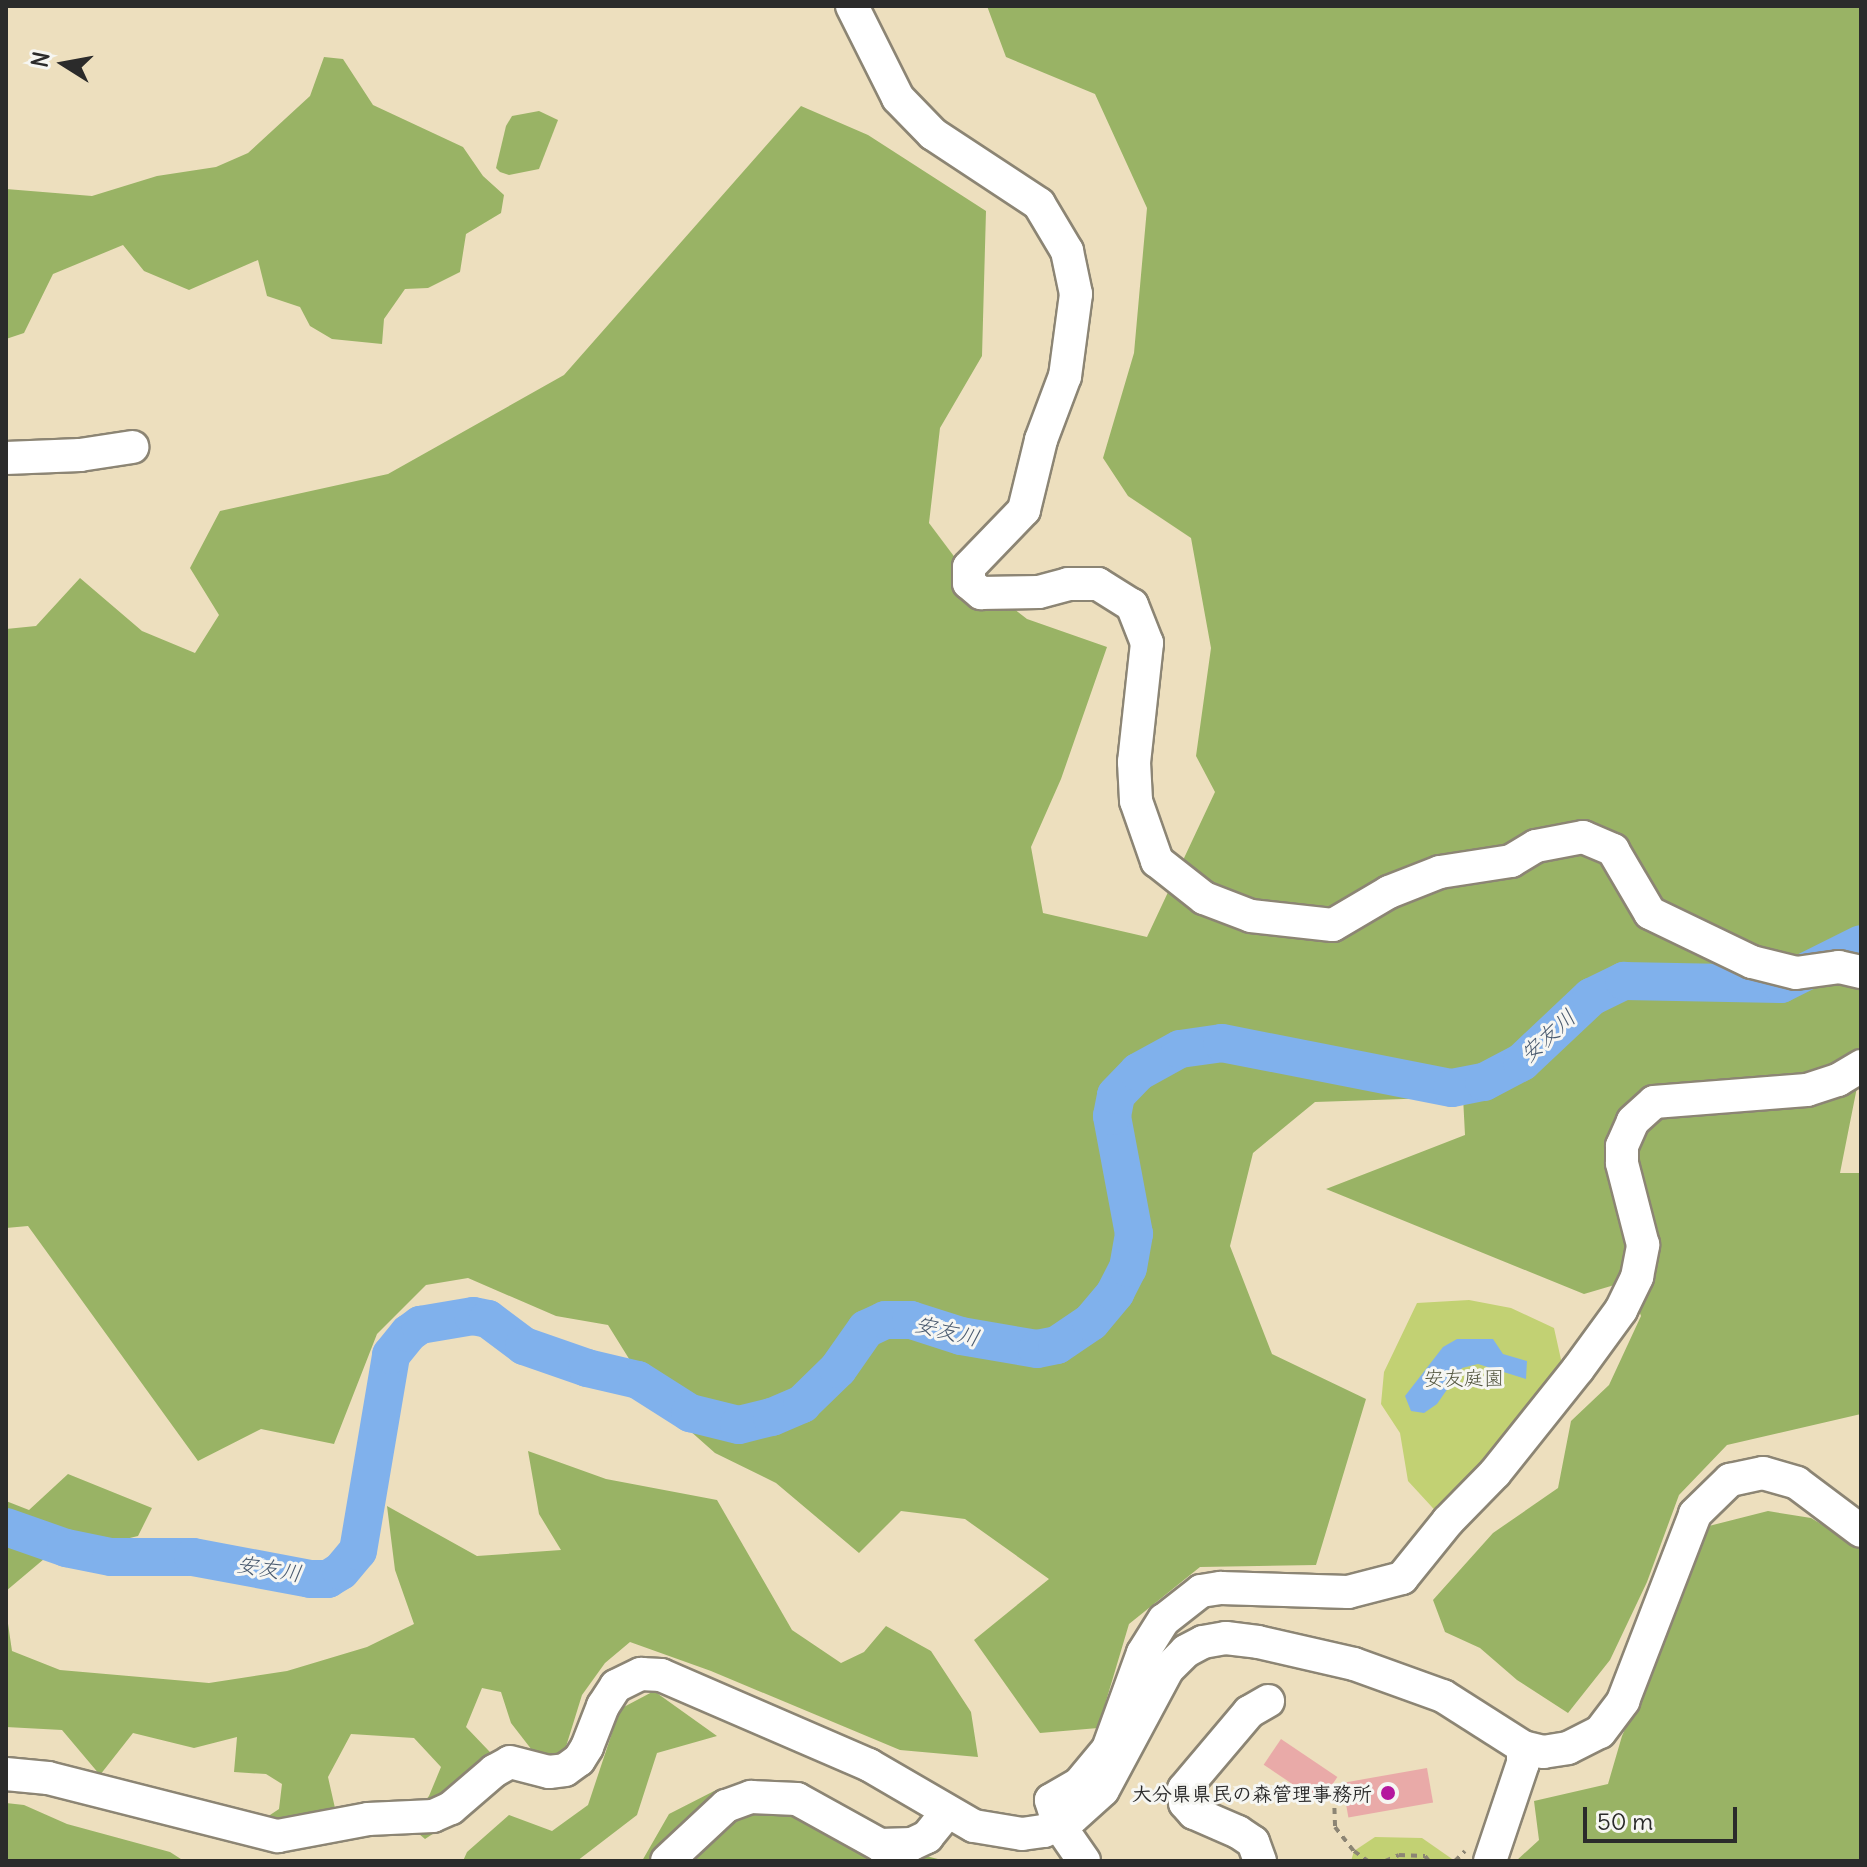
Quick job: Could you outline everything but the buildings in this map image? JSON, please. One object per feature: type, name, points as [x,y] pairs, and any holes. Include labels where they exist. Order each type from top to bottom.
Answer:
[{"type":"street","points":[[852,6],[898,98],[933,134],[1039,204],[1067,251],[1076,294],[1065,376],[1041,440],[1024,510],[969,567],[969,583],[981,593],[1039,592],[1068,584],[1098,584],[1132,605],[1147,643],[1134,762],[1136,801],[1157,861],[1204,898],[1251,916],[1333,925],[1389,892],[1440,872],[1511,861],[1536,846],[1583,837],[1613,850],[1650,913],[1752,962],[1796,973],[1839,967],[1861,972]]},
{"type":"street","points":[[6,458],[80,455],[132,447]]},
{"type":"street","points":[[1084,1861],[1059,1825],[1051,1800],[1079,1784],[1108,1749],[1143,1653],[1164,1620],[1185,1600],[1201,1591],[1221,1588],[1348,1592],[1402,1578],[1448,1521],[1495,1473],[1612,1322],[1637,1277],[1643,1245],[1622,1163],[1622,1146],[1633,1121],[1654,1102],[1807,1090],[1838,1080],[1861,1066]]},
{"type":"street","points":[[6,1774],[60,1781],[244,1831],[278,1836],[368,1819],[433,1816],[451,1808],[494,1771],[510,1762],[549,1772],[565,1770],[579,1760],[603,1706],[616,1686],[626,1679],[661,1675],[869,1765],[974,1826],[1009,1833],[1044,1831],[1088,1806],[1103,1790],[1168,1669],[1186,1651],[1203,1642],[1226,1638],[1343,1661],[1427,1688],[1523,1747],[1543,1752],[1568,1748],[1600,1732],[1623,1701],[1695,1514],[1730,1480],[1763,1473],[1797,1483],[1861,1531]]},
{"type":"street","points":[[1260,1861],[1253,1842],[1194,1813],[1185,1803],[1184,1789],[1249,1712],[1268,1701]]},
{"type":"street","points":[[1490,1861],[1523,1763],[1523,1747]]},
{"type":"street","points":[[667,1861],[726,1806],[751,1797],[797,1799],[880,1845],[912,1844],[927,1837],[947,1812]]},
{"type":"path","points":[[1340,1785],[1334,1796],[1335,1827],[1354,1851],[1368,1861]]},
{"type":"path","points":[[1385,1861],[1399,1855],[1425,1856],[1429,1861]]},
{"type":"green space","points":[[987,6],[1861,6],[1861,1067],[1840,1173],[1861,1173],[1861,1414],[1727,1445],[1679,1495],[1647,1582],[1610,1660],[1568,1713],[1517,1680],[1480,1648],[1445,1632],[1433,1600],[1493,1533],[1558,1488],[1571,1421],[1609,1385],[1641,1316],[1628,1281],[1584,1294],[1326,1189],[1465,1135],[1463,1097],[1315,1102],[1253,1153],[1230,1246],[1272,1354],[1366,1399],[1316,1565],[1200,1567],[1129,1624],[1098,1728],[1040,1733],[974,1640],[1049,1579],[965,1519],[901,1511],[859,1553],[776,1483],[715,1453],[654,1399],[608,1325],[556,1316],[468,1278],[426,1285],[377,1334],[334,1444],[261,1429],[198,1461],[28,1226],[6,1228],[6,629],[36,626],[80,578],[142,631],[195,653],[219,615],[190,568],[220,511],[388,474],[564,375],[801,106],[868,135],[986,211],[982,356],[940,428],[929,523],[965,571],[1027,619],[1107,647],[1061,779],[1031,847],[1043,913],[1147,937],[1215,792],[1196,756],[1211,648],[1191,538],[1128,496],[1103,458],[1134,353],[1147,208],[1095,94],[1006,57]]},
{"type":"green space","points":[[324,57],[343,59],[373,105],[463,147],[483,176],[504,195],[501,213],[466,234],[460,272],[428,288],[405,289],[384,319],[382,344],[332,339],[310,326],[300,307],[267,296],[258,260],[189,290],[144,271],[123,245],[53,274],[24,333],[6,339],[6,189],[92,196],[157,176],[216,167],[248,153],[310,96]]},
{"type":"green space","points":[[539,111],[558,120],[539,169],[509,175],[500,172],[496,168],[506,126],[512,116]]},
{"type":"green space","name":"安友庭園","points":[[1469,1300],[1511,1308],[1554,1328],[1564,1373],[1443,1519],[1408,1481],[1400,1433],[1381,1404],[1384,1372],[1417,1303]]},
{"type":"green space","points":[[528,1451],[606,1479],[717,1500],[792,1630],[841,1663],[864,1652],[886,1626],[931,1651],[971,1712],[978,1757],[900,1750],[711,1671],[630,1642],[605,1663],[582,1695],[564,1753],[542,1763],[511,1723],[501,1692],[482,1688],[466,1727],[509,1772],[451,1822],[425,1839],[406,1823],[429,1796],[441,1767],[414,1738],[351,1734],[328,1777],[335,1808],[331,1839],[281,1852],[264,1842],[264,1819],[279,1809],[282,1784],[266,1774],[234,1772],[237,1737],[194,1748],[133,1733],[100,1775],[62,1730],[6,1727],[6,1610],[12,1651],[60,1670],[209,1683],[287,1671],[367,1647],[414,1624],[395,1570],[387,1506],[477,1556],[561,1550],[539,1514]]},
{"type":"green space","points":[[68,1474],[152,1508],[138,1536],[44,1559],[6,1591],[6,1501],[29,1510]]},
{"type":"green space","points":[[1768,1511],[1811,1518],[1861,1548],[1861,1861],[1516,1861],[1539,1840],[1534,1801],[1608,1784],[1622,1736],[1662,1646],[1701,1528]]},
{"type":"green space","points":[[654,1691],[717,1736],[657,1753],[637,1815],[577,1861],[463,1861],[467,1852],[509,1815],[552,1831],[588,1805],[620,1709]]},
{"type":"green space","points":[[767,1784],[885,1846],[946,1861],[642,1861],[669,1814],[718,1789]]},
{"type":"green space","points":[[6,1803],[24,1805],[67,1824],[170,1852],[184,1861],[6,1861]]},
{"type":"green space","points":[[1375,1837],[1422,1838],[1455,1861],[1351,1861],[1354,1851]]},
{"type":"water","points":[[1457,1339],[1493,1339],[1503,1354],[1527,1361],[1526,1379],[1478,1364],[1462,1368],[1437,1404],[1424,1413],[1411,1411],[1405,1396],[1443,1347]]},
{"type":"waterway","name":"安友川","points":[[6,1527],[66,1548],[111,1557],[193,1557],[310,1579],[328,1579],[341,1571],[358,1551],[391,1355],[420,1325],[473,1316],[488,1319],[524,1346],[587,1368],[638,1380],[690,1413],[739,1425],[772,1417],[802,1404],[838,1369],[866,1329],[885,1320],[911,1320],[961,1336],[1037,1349],[1057,1345],[1091,1322],[1115,1293],[1128,1268],[1134,1234],[1112,1116],[1116,1095],[1138,1072],[1180,1049],[1222,1043],[1452,1088],[1484,1082],[1522,1062],[1591,997],[1624,981],[1781,984],[1861,944]]},
{"type":"place","name":"大分県県民の森管理事務所","points":[[1388,1793]]}]
